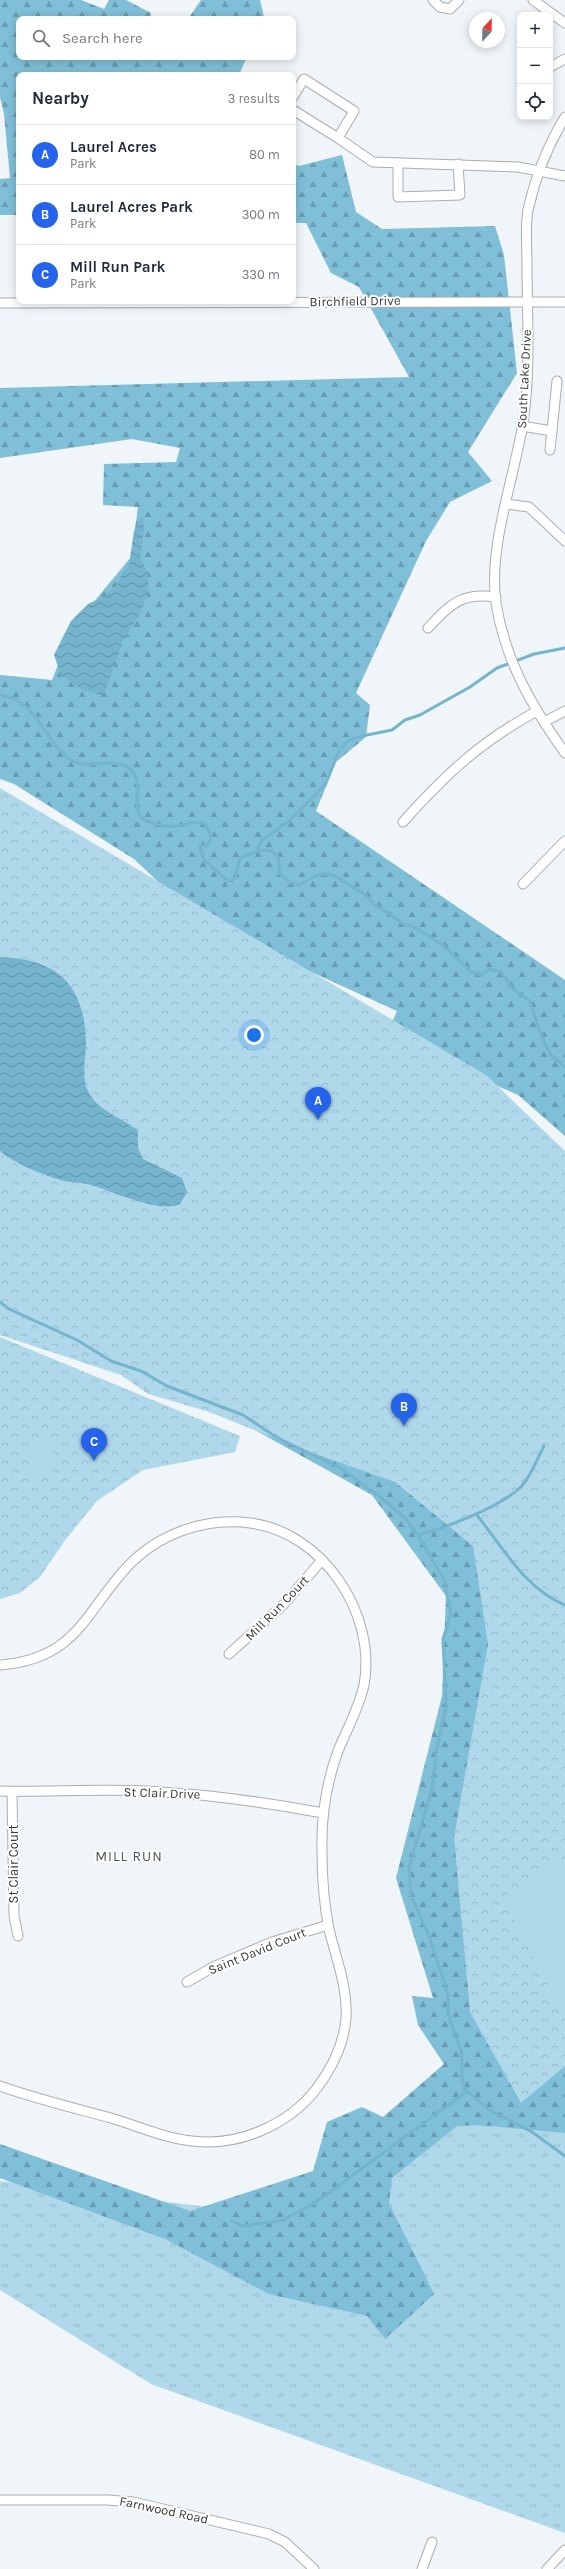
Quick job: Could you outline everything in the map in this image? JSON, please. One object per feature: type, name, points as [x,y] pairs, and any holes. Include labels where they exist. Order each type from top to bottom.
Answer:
[{"type":"street","points":[[433,0],[440,7],[450,9],[459,0]]},
{"type":"street","points":[[534,0],[546,12]]},
{"type":"street","points":[[553,18],[565,23]]},
{"type":"street","points":[[553,65],[565,59]]},
{"type":"street","points":[[296,92],[304,79],[354,111],[338,138]]},
{"type":"street","points":[[296,112],[373,162],[458,164],[539,170],[565,176]]},
{"type":"street","name":"South Lake Drive","points":[[565,117],[539,170],[528,211],[528,359],[522,426],[499,534],[495,564],[496,597],[508,650],[518,678],[537,711],[565,752]]},
{"type":"street","points":[[398,163],[398,197],[460,195],[458,164]]},
{"type":"street","name":"Birchfield Drive","points":[[296,301],[527,300],[565,302]]},
{"type":"street","name":"Birchfield Drive","points":[[0,303],[16,303]]},
{"type":"street","points":[[550,450],[557,380]]},
{"type":"street","points":[[522,426],[552,430]]},
{"type":"street","points":[[506,504],[529,507],[565,541]]},
{"type":"street","points":[[428,628],[451,606],[464,597],[480,595],[496,597]]},
{"type":"street","points":[[403,822],[469,754],[504,729],[537,711]]},
{"type":"street","points":[[544,722],[565,711]]},
{"type":"street","points":[[523,884],[565,841]]},
{"type":"street","points":[[0,1665],[29,1659],[64,1642],[84,1624],[117,1578],[137,1557],[162,1539],[184,1530],[221,1522],[252,1523],[286,1534],[304,1545],[322,1560],[340,1580],[352,1604],[363,1642],[366,1668],[362,1695],[333,1766],[323,1813],[322,1866],[328,1925],[346,1999],[345,2029],[328,2073],[310,2097],[289,2116],[271,2126],[240,2138],[214,2142],[193,2141],[159,2134],[0,2086]]},
{"type":"street","name":"Mill Run Court","points":[[229,1654],[284,1604],[322,1560]]},
{"type":"street","name":"St Clair Drive","points":[[0,1791],[143,1791],[195,1794],[250,1800],[323,1813]]},
{"type":"street","name":"St Clair Court","points":[[12,1792],[14,1916],[18,1936]]},
{"type":"street","name":"Saint David Court","points":[[187,1982],[213,1967],[272,1942],[328,1925]]},
{"type":"street","name":"Farnwood Road","points":[[0,2500],[108,2500],[145,2504],[270,2534],[285,2542],[314,2569]]},
{"type":"street","points":[[422,2569],[432,2542]]},
{"type":"street","points":[[547,2569],[565,2550]]},
{"type":"green space","points":[[0,0],[81,0],[104,9],[109,0],[126,0],[151,13],[150,16],[16,16],[16,60],[246,60],[240,72],[16,72],[16,215],[0,215],[0,179],[10,178],[4,114],[0,97]]},
{"type":"green space","points":[[201,0],[260,0],[264,16],[190,16]]},
{"type":"green space","points":[[342,155],[356,212],[382,229],[495,226],[504,255],[517,373],[468,452],[492,481],[450,502],[426,541],[356,693],[370,705],[366,737],[336,762],[316,811],[565,980],[565,1136],[518,1095],[466,1072],[365,1086],[397,1011],[201,922],[134,859],[14,784],[0,779],[0,675],[52,680],[73,627],[131,557],[138,507],[103,505],[104,464],[176,462],[180,448],[132,439],[0,458],[0,388],[409,377],[359,287],[331,273],[306,223],[296,223],[296,165],[299,166]]},
{"type":"green space","points":[[0,788],[486,1075],[565,1151],[565,2066],[521,2103],[470,2012],[454,1837],[488,1644],[473,1546],[395,1482],[304,1450],[182,1401],[0,1323]]},
{"type":"green space","points":[[0,1183],[564,1427],[565,2133],[479,2125],[457,2126],[392,2178],[389,2203],[434,2294],[385,2339],[367,2316],[269,2294],[165,2239],[0,2178],[0,2144],[190,2211],[313,2171],[327,2122],[362,2107],[383,2117],[444,2064],[418,2025],[412,1996],[433,1998],[396,1878],[442,1696],[446,1596],[372,1495],[237,1420]]},
{"type":"green space","points":[[0,1306],[237,1420],[148,1394],[121,1375],[0,1335]]},
{"type":"green space","points":[[0,1337],[240,1436],[235,1452],[143,1470],[97,1501],[66,1539],[40,1577],[20,1593],[0,1599]]},
{"type":"green space","points":[[31,1438],[54,1439],[53,1476],[30,1474]]},
{"type":"green space","points":[[564,1860],[565,1861],[565,2018],[503,1898]]},
{"type":"green space","points":[[565,2066],[565,2533],[151,2384],[0,2290],[0,2181],[232,2210],[412,2141],[521,2103]]},
{"type":"water","points":[[143,517],[144,530],[140,558],[148,574],[148,593],[140,614],[123,641],[105,692],[101,695],[85,691],[61,676],[54,655],[71,621],[88,604],[103,597],[117,585],[122,573],[129,565],[134,531],[139,519]]},
{"type":"water","points":[[0,957],[21,959],[39,963],[54,971],[66,980],[75,993],[81,1008],[85,1026],[86,1047],[84,1074],[85,1084],[91,1097],[103,1108],[138,1131],[138,1148],[143,1159],[182,1178],[187,1192],[180,1204],[161,1206],[149,1204],[88,1184],[64,1181],[30,1169],[14,1161],[0,1151]]},
{"type":"waterway","points":[[257,851],[261,841],[290,820],[325,785],[339,751],[347,742],[357,737],[392,730],[405,720],[420,715],[470,687],[497,668],[534,654],[565,648]]},
{"type":"waterway","points":[[0,695],[12,698],[23,704],[31,712],[52,741],[69,759],[77,763],[85,764],[119,764],[127,767],[133,772],[136,778],[138,790],[137,808],[142,818],[158,825],[167,826],[194,823],[205,824],[209,830],[210,841],[208,844],[200,847],[204,860],[227,880],[232,881],[236,875],[240,858],[260,851],[271,851],[278,858],[280,874],[290,882],[299,885],[319,874],[333,875],[366,895],[375,905],[404,924],[416,928],[444,946],[471,972],[481,975],[490,969],[501,972],[512,988],[530,1001],[539,1030],[550,1054],[565,1067]]},
{"type":"waterway","points":[[0,1302],[9,1309],[77,1340],[111,1361],[141,1371],[167,1386],[243,1415],[276,1437],[340,1468],[379,1496],[405,1518],[418,1535],[444,1580],[451,1614],[443,1639],[446,1706],[437,1747],[432,1789],[409,1867],[411,1896],[429,1936],[448,1994],[448,2013],[462,2054],[462,2080],[465,2089],[488,2109],[532,2132],[565,2156]]},
{"type":"waterway","points":[[418,1535],[472,1516],[512,1495],[528,1478],[544,1446]]},
{"type":"waterway","points":[[476,1514],[515,1566],[526,1578],[538,1589],[565,1605]]},
{"type":"waterway","points":[[232,2221],[243,2226],[283,2220],[315,2203],[466,2092]]},
{"type":"place","name":"Laurel Acres","points":[[318,1120]]},
{"type":"place","name":"Laurel Acres Park","points":[[404,1426]]},
{"type":"place","name":"Mill Run Park","points":[[94,1461]]},
{"type":"district","name":"MILL RUN","points":[[129,1856]]}]
